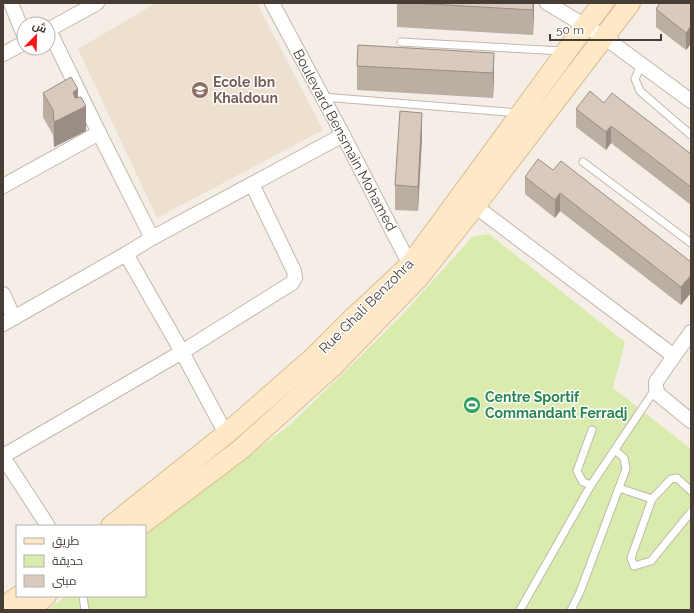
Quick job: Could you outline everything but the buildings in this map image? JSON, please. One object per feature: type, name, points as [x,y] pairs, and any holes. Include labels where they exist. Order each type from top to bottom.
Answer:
[{"type":"main road","name":"Rue Ghali Benzohra","points":[[112,525],[226,434],[314,357],[352,320],[415,271],[521,113],[603,3]]},
{"type":"main road","name":"Rue Ghali Benzohra","points":[[140,525],[240,450],[333,366],[415,271],[475,206],[630,3]]},
{"type":"main road","points":[[3,608],[18,597]]},
{"type":"main road","points":[[28,610],[45,597]]},
{"type":"street","points":[[10,3],[16,17]]},
{"type":"street","points":[[56,26],[97,3]]},
{"type":"street","name":"Boulevard Bensmain Mohamed","points":[[272,3],[415,271]]},
{"type":"street","points":[[547,3],[604,37],[691,101]]},
{"type":"street","points":[[56,44],[152,238]]},
{"type":"street","points":[[3,54],[16,47]]},
{"type":"street","points":[[3,186],[99,133]]},
{"type":"street","points":[[3,294],[9,321],[152,238],[343,136]]},
{"type":"street","points":[[47,525],[8,476],[3,457],[182,352],[292,283],[295,278],[294,271],[252,184]]},
{"type":"street","points":[[475,206],[674,356]]},
{"type":"street","points":[[126,254],[182,352],[226,434]]},
{"type":"street","points":[[691,332],[656,382],[658,394],[691,421]]},
{"type":"lane","points":[[401,42],[566,51]]},
{"type":"lane","points":[[641,65],[635,79],[640,92],[691,135]]},
{"type":"lane","points":[[323,97],[521,113]]},
{"type":"lane","points":[[583,162],[691,243]]},
{"type":"lane","points":[[520,610],[591,485],[656,388]]},
{"type":"lane","points":[[591,485],[583,482],[577,471],[592,430]]},
{"type":"lane","points":[[571,610],[580,592],[626,469],[624,458],[615,450]]},
{"type":"lane","points":[[691,491],[677,478],[671,480],[652,499],[631,558],[634,566],[651,562],[691,512]]},
{"type":"lane","points":[[619,488],[652,499]]},
{"type":"lane","points":[[83,597],[85,610]]},
{"type":"shaded area","name":"Ecole Ibn Khaldoun","points":[[156,3],[257,3],[323,130],[157,218],[78,49]]},
{"type":"green space","name":"Centre Sportif Commandant Ferradj","points":[[489,234],[625,342],[613,388],[691,449],[691,610],[48,610],[65,597],[146,597],[146,534],[292,423],[403,314],[472,237]]},
{"type":"place","name":"Ecole Ibn Khaldoun","points":[[200,90]]},
{"type":"place","name":"Centre Sportif Commandant Ferradj","points":[[472,405]]}]
